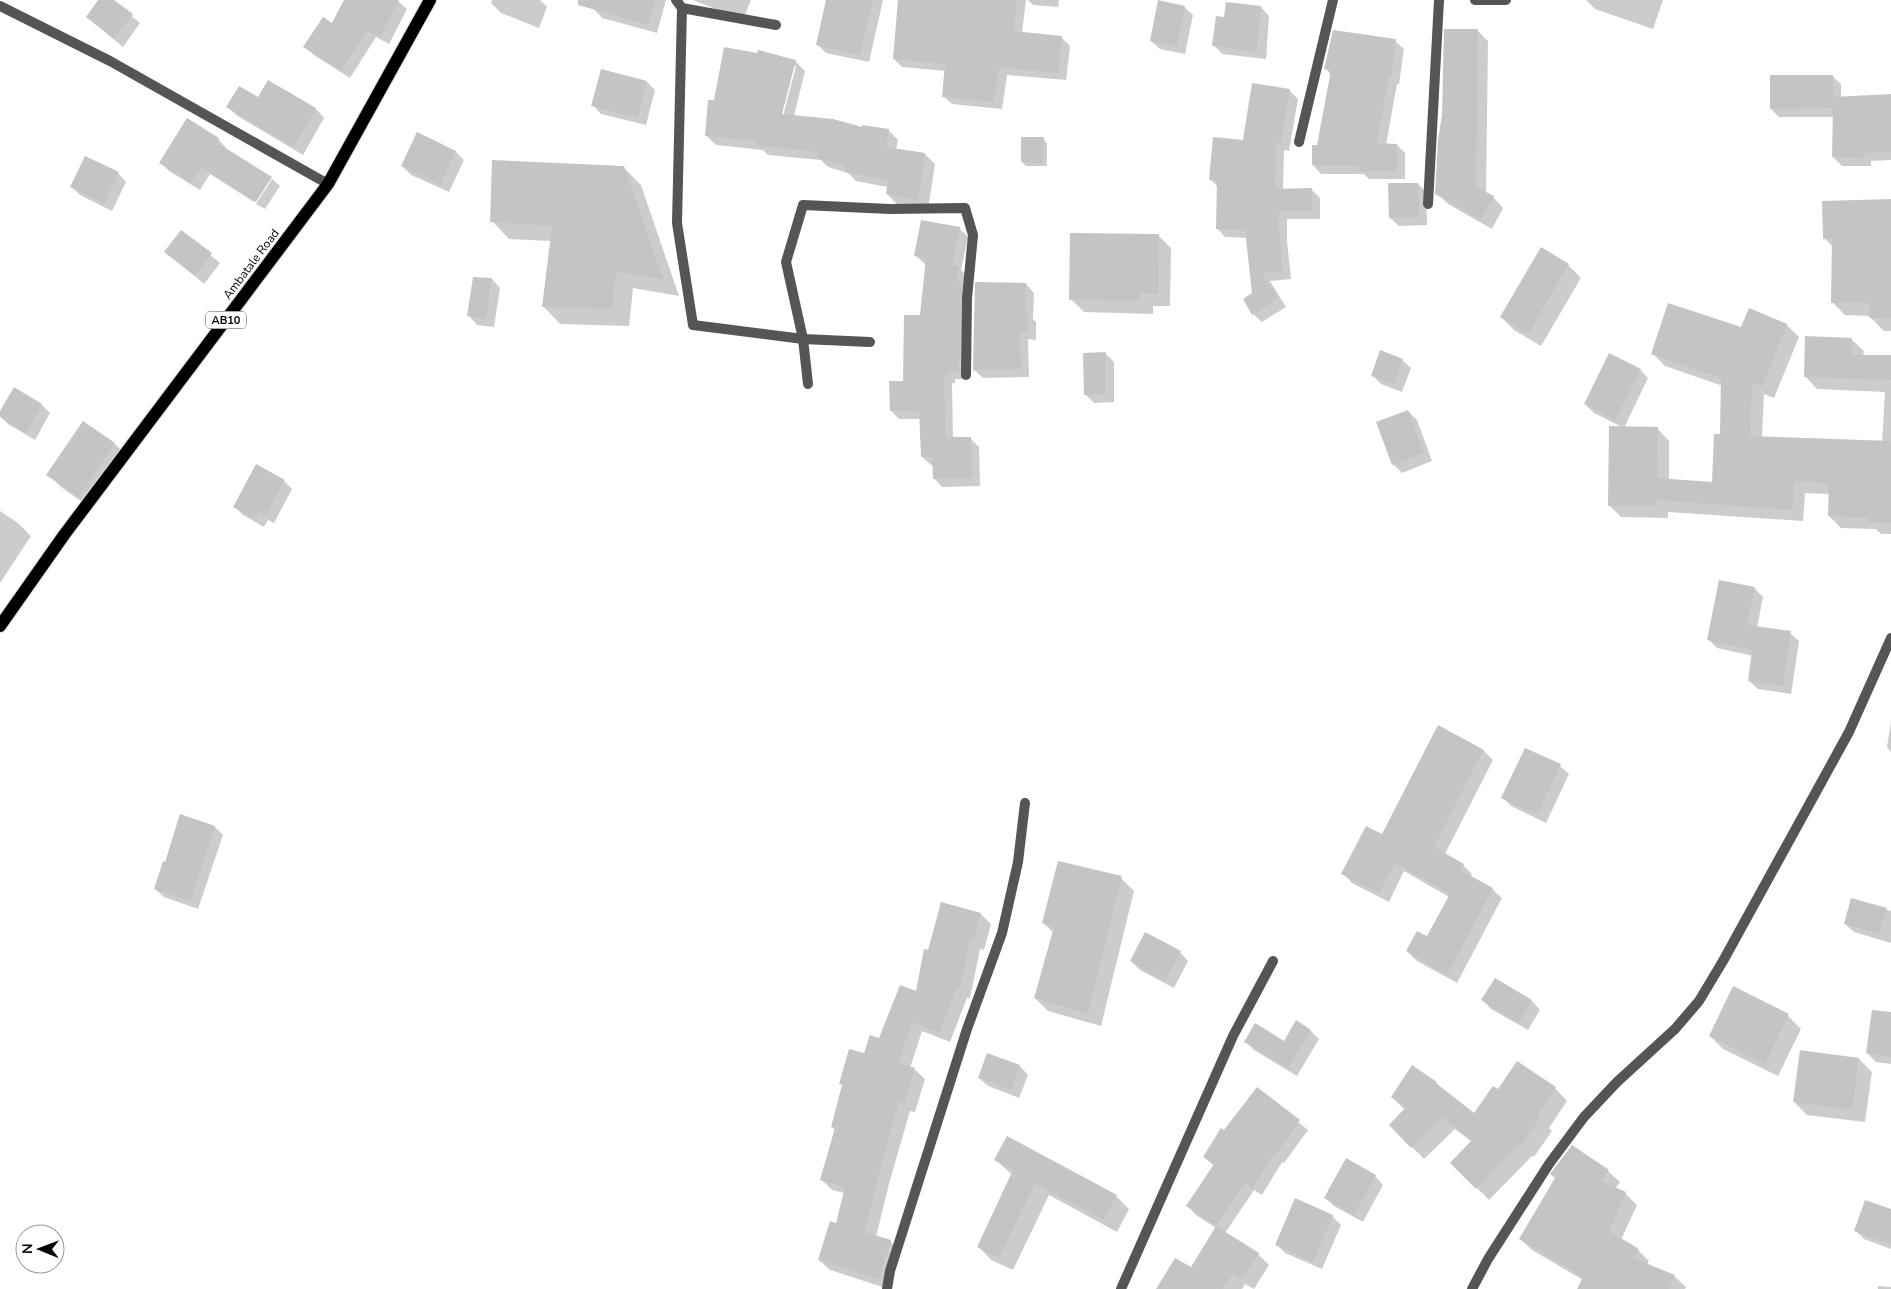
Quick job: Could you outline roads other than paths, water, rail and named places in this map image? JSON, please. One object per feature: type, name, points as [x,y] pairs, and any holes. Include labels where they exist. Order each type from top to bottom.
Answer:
[{"type":"main road","name":"Ambatale Road","points":[[0,626],[64,535],[328,184],[430,0]]},
{"type":"street","points":[[1299,142],[1333,0]]},
{"type":"street","points":[[1428,204],[1439,0]]},
{"type":"street","points":[[1475,0],[1506,0]]},
{"type":"street","points":[[776,25],[679,4],[677,223],[693,325],[803,339],[870,342]]},
{"type":"street","points":[[0,6],[110,61],[328,184]]},
{"type":"street","points":[[808,384],[803,339],[786,262],[803,204],[890,209],[964,208],[973,235],[967,298],[966,375]]},
{"type":"street","points":[[1472,1289],[1488,1259],[1539,1180],[1584,1117],[1617,1082],[1675,1029],[1699,1001],[1849,732],[1891,638]]},
{"type":"street","points":[[887,1289],[890,1271],[967,1029],[1002,933],[1018,862],[1025,803]]},
{"type":"street","points":[[1121,1289],[1233,1036],[1273,960]]}]
